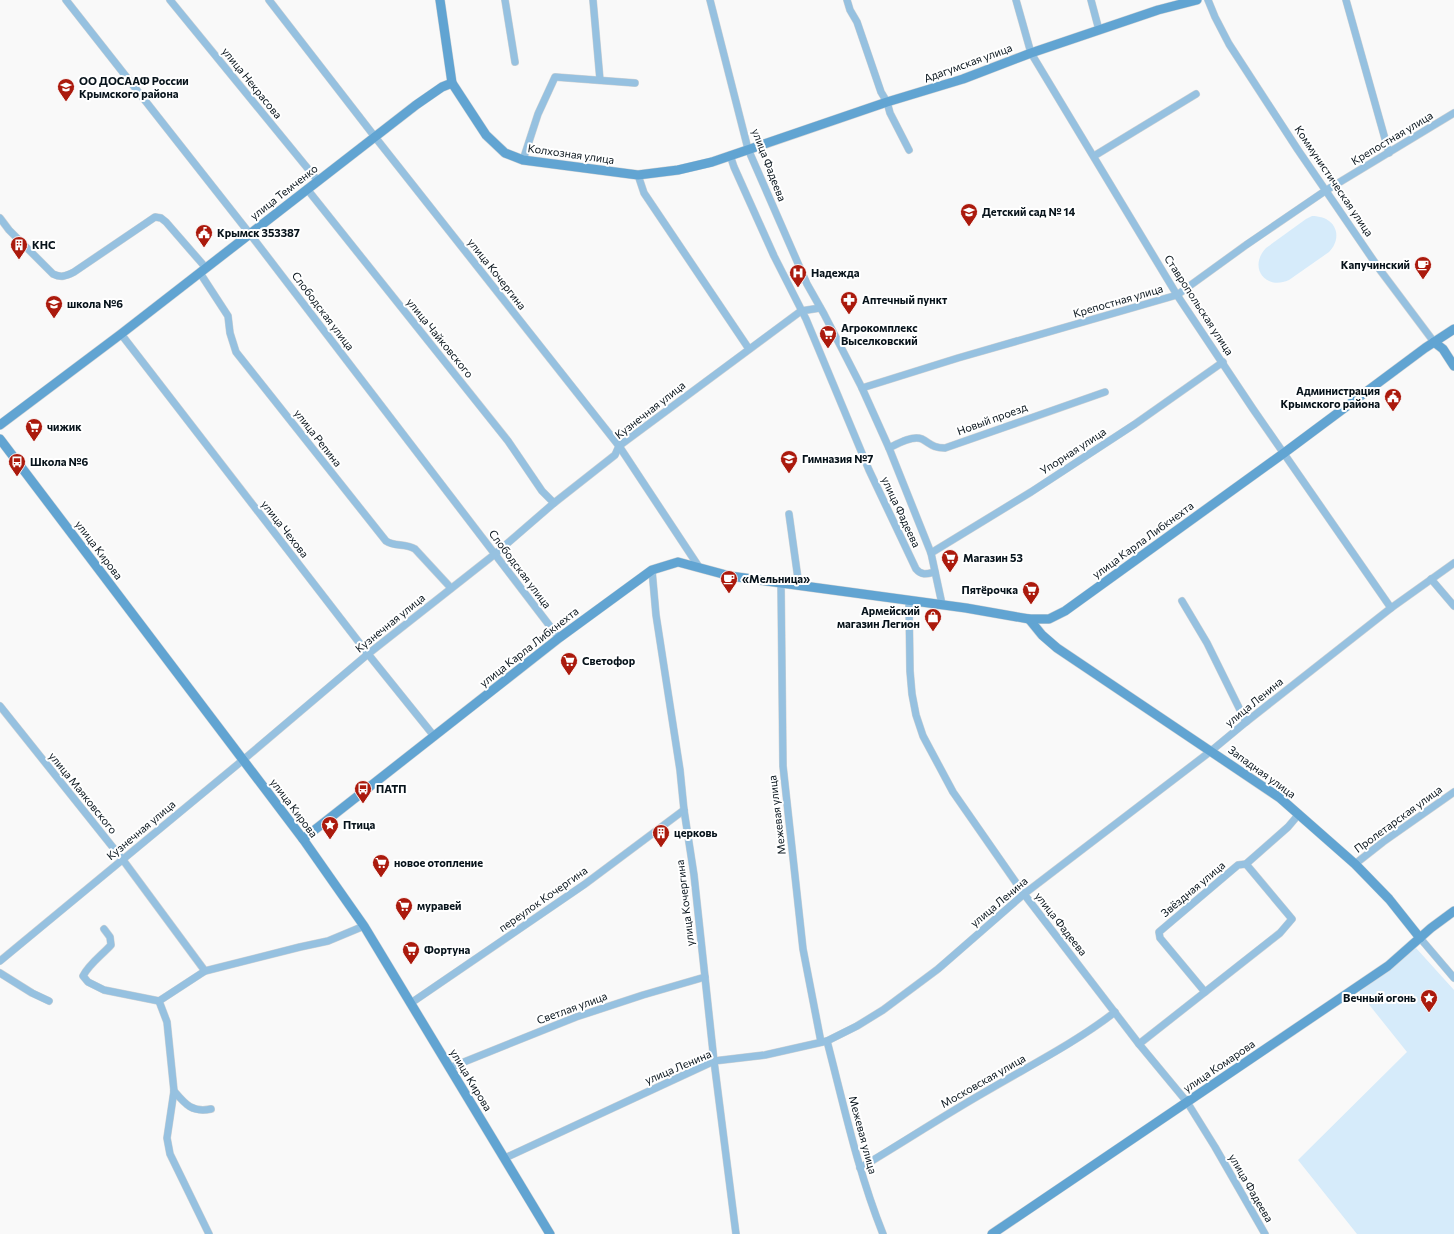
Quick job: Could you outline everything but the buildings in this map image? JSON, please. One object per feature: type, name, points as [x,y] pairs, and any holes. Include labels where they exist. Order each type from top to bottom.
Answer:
[{"type":"main road","name":"Колхозная улица","points":[[440,0],[452,83],[486,135],[497,147],[506,153],[522,160],[638,175],[712,162],[748,149]]},
{"type":"main road","name":"Адагумская улица","points":[[748,149],[887,102],[962,79],[1031,53],[1158,10],[1197,0]]},
{"type":"main road","name":"улица Темченко","points":[[0,425],[121,334],[416,105],[442,87],[452,83]]},
{"type":"main road","name":"улица Карла Либкнехта","points":[[303,839],[559,638],[652,570],[678,562],[730,576],[909,601],[942,604],[1029,620],[1050,619],[1065,611],[1284,453],[1434,342],[1454,329]]},
{"type":"main road","name":"Коммунистическая улица","points":[[1434,342],[1443,349],[1454,366]]},
{"type":"main road","name":"улица Кирова","points":[[0,439],[303,839],[364,926],[550,1234]]},
{"type":"main road","name":"Западная улица","points":[[1029,620],[1042,635],[1057,648],[1280,798],[1355,864],[1389,899],[1420,938]]},
{"type":"main road","name":"улица Комарова","points":[[992,1234],[1388,966],[1431,928],[1454,911]]},
{"type":"street","name":"Слободская улица","points":[[66,0],[250,234],[559,638]]},
{"type":"street","name":"улица Некрасова","points":[[170,0],[318,181]]},
{"type":"street","name":"улица Кочергина","points":[[270,0],[375,137],[619,446],[699,567]]},
{"type":"street","points":[[505,0],[515,62]]},
{"type":"street","points":[[592,0],[600,80]]},
{"type":"street","name":"улица Фадеева","points":[[710,0],[748,149],[804,278],[862,388],[889,448],[931,553],[942,604]]},
{"type":"street","points":[[847,0],[850,10],[857,22],[881,92],[909,150]]},
{"type":"street","name":"Ставропольская улица","points":[[1016,0],[1031,53],[1177,295],[1253,409],[1391,608]]},
{"type":"street","points":[[1091,0],[1099,30]]},
{"type":"street","name":"Коммунистическая улица","points":[[1208,0],[1229,44],[1325,191],[1380,270],[1434,342]]},
{"type":"street","points":[[1346,0],[1389,152]]},
{"type":"street","points":[[522,160],[538,114],[555,77],[635,83]]},
{"type":"street","points":[[1094,156],[1196,94]]},
{"type":"street","name":"Крепостная улица","points":[[862,388],[958,358],[1177,295],[1246,245],[1325,191],[1454,113]]},
{"type":"street","name":"улица Фадеева","points":[[730,155],[771,249],[806,319],[869,470],[916,569],[920,574],[925,575],[935,572]]},
{"type":"street","points":[[638,175],[644,193],[749,348]]},
{"type":"street","name":"улица Чайковского","points":[[306,189],[508,441],[542,491],[554,503]]},
{"type":"street","name":"улица Репина","points":[[0,218],[9,230],[53,274],[58,277],[64,277],[74,272],[155,217],[161,218],[166,222],[203,270],[228,316],[230,333],[236,352],[386,541],[390,543],[409,545],[415,549],[451,588]]},
{"type":"street","points":[[801,311],[820,308]]},
{"type":"street","name":"Кузнечная улица","points":[[0,961],[243,760],[368,654],[495,554],[554,503],[615,455],[619,446],[749,348],[801,311]]},
{"type":"street","name":"улица Чехова","points":[[121,334],[368,654],[434,736]]},
{"type":"street","name":"Упорная улица","points":[[931,553],[1031,492],[1135,424],[1222,362]]},
{"type":"street","name":"Новый проезд","points":[[889,448],[915,438],[921,439],[930,446],[945,448],[1105,392]]},
{"type":"street","points":[[789,514],[799,586]]},
{"type":"street","name":"улица Ленина","points":[[504,1158],[714,1061],[765,1055],[824,1041],[857,1026],[890,1005],[938,969],[1024,894],[1211,751],[1391,608],[1454,563]]},
{"type":"street","name":"улица Кочергина","points":[[652,570],[656,615],[680,770],[684,810],[694,875],[714,1061],[736,1234]]},
{"type":"street","points":[[1431,579],[1454,606]]},
{"type":"street","name":"Межевая улица","points":[[781,583],[783,766],[803,950],[824,1041],[872,1208],[883,1234]]},
{"type":"street","name":"улица Фадеева","points":[[909,601],[912,694],[916,715],[923,736],[953,792],[1024,894],[1139,1044],[1187,1102],[1215,1147],[1265,1234]]},
{"type":"street","points":[[1182,601],[1207,643],[1246,722]]},
{"type":"street","name":"улица Маяковского","points":[[0,706],[123,860],[205,971]]},
{"type":"street","name":"Пролетарская улица","points":[[1355,864],[1383,842],[1454,792]]},
{"type":"street","name":"переулок Кочергина","points":[[411,1003],[585,884],[684,810]]},
{"type":"street","name":"Звёздная улица","points":[[1205,992],[1160,938],[1159,932],[1238,865],[1246,864],[1288,827],[1299,814]]},
{"type":"street","points":[[1139,1044],[1280,933],[1292,919],[1246,864]]},
{"type":"street","points":[[104,929],[110,937],[111,945],[100,958],[87,968],[83,976],[88,982],[104,990],[159,1001],[205,971],[328,941],[364,926]]},
{"type":"street","name":"Западная улица","points":[[1420,938],[1454,978]]},
{"type":"street","points":[[0,973],[32,993],[49,1001]]},
{"type":"street","name":"Светлая улица","points":[[449,1068],[576,1017],[705,977]]},
{"type":"street","points":[[159,1001],[167,1022],[174,1091],[167,1138],[170,1154],[209,1234]]},
{"type":"street","name":"Московская улица","points":[[860,1168],[984,1092],[1048,1056],[1102,1022],[1115,1012]]},
{"type":"street","points":[[174,1091],[184,1103],[195,1110],[211,1109]]},
{"type":"shaded area","points":[[1312,216],[1326,219],[1335,228],[1336,240],[1334,246],[1329,252],[1289,280],[1280,283],[1266,280],[1259,269],[1259,263],[1261,255],[1266,248]]},
{"type":"shaded area","points":[[1416,948],[1454,990],[1454,1234],[1357,1234],[1298,1160],[1407,1052],[1359,992]]},
{"type":"place","name":"ОО ДОСААФ России Крымского района","points":[[66,102]]},
{"type":"place","name":"Детский сад № 14","points":[[969,227]]},
{"type":"place","name":"Крымск 353387","points":[[204,248]]},
{"type":"place","name":"КНС","points":[[19,260]]},
{"type":"place","name":"Капучинский","points":[[1423,280]]},
{"type":"place","name":"Надежда","points":[[798,288]]},
{"type":"place","name":"Аптечный пункт","points":[[849,315]]},
{"type":"place","name":"школа №6","points":[[54,319]]},
{"type":"place","name":"Агрокомплекс Выселковский","points":[[828,349]]},
{"type":"place","name":"Администрация Крымского района","points":[[1393,412]]},
{"type":"place","name":"чижик","points":[[34,442]]},
{"type":"place","name":"Гимназия №7","points":[[789,474]]},
{"type":"place","name":"Школа №6","points":[[17,477]]},
{"type":"place","name":"Магазин 53","points":[[950,573]]},
{"type":"place","name":"«Мельница»","points":[[729,594]]},
{"type":"place","name":"Пятёрочка","points":[[1031,605]]},
{"type":"place","name":"Армейский магазин Легион","points":[[933,632]]},
{"type":"place","name":"Светофор","points":[[569,676]]},
{"type":"place","name":"ПАТП","points":[[363,804]]},
{"type":"place","name":"Птица","points":[[330,840]]},
{"type":"place","name":"церковь","points":[[661,848]]},
{"type":"place","name":"новое отопление","points":[[381,878]]},
{"type":"place","name":"муравей","points":[[404,921]]},
{"type":"place","name":"Фортуна","points":[[411,965]]},
{"type":"place","name":"Вечный огонь","points":[[1429,1013]]}]
